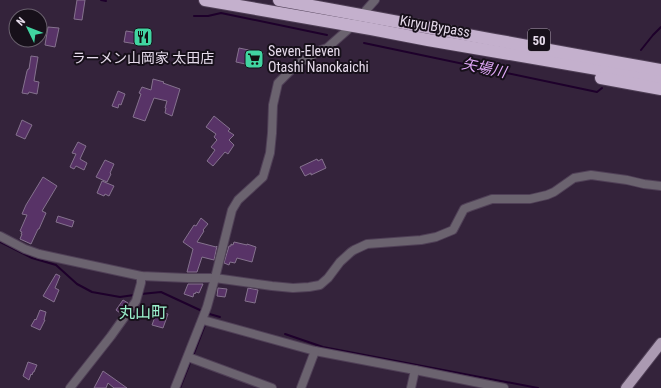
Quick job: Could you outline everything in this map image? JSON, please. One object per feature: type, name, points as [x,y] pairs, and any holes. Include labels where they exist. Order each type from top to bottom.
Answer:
[{"type":"highway","name":"Kiryu Bypass","points":[[205,0],[428,40],[458,52],[660,75]]},
{"type":"highway","name":"Kiryu Bypass","points":[[279,0],[416,24],[469,28],[660,75]]},
{"type":"main road","points":[[626,388],[661,343]]},
{"type":"street","points":[[175,388],[207,307],[216,278],[232,210],[238,200],[263,176],[270,153],[273,105],[278,82],[301,62],[327,48],[352,26],[375,0]]},
{"type":"street","points":[[0,236],[32,252],[141,276],[216,278],[272,286],[293,288],[309,287],[320,284],[328,278],[340,262],[354,250],[367,244],[421,240],[436,237],[453,230],[464,209],[492,199],[536,198],[554,192],[574,178],[591,175],[661,186]]},
{"type":"street","points":[[70,388],[112,336],[136,301],[141,283],[141,276]]},
{"type":"street","points":[[203,318],[315,351],[504,388]]},
{"type":"street","points":[[301,388],[315,351]]},
{"type":"street","points":[[188,357],[272,388]]},
{"type":"street","points":[[411,388],[415,370]]},
{"type":"building","points":[[77,0],[85,0],[82,20],[74,19]]},
{"type":"building","points":[[48,27],[59,28],[55,47],[48,46]]},
{"type":"building","points":[[126,31],[151,35],[149,46],[124,42]]},
{"type":"building","points":[[239,48],[263,53],[260,67],[236,62]]},
{"type":"building","points":[[31,56],[38,57],[34,81],[39,82],[37,94],[29,92],[28,94],[22,93]]},
{"type":"building","points":[[153,79],[180,89],[172,116],[165,113],[167,101],[154,98],[145,121],[133,117],[142,87],[151,90]]},
{"type":"building","points":[[118,91],[125,94],[121,105],[119,104],[118,108],[112,106]]},
{"type":"building","points":[[214,116],[230,129],[228,131],[234,135],[229,140],[234,145],[228,154],[225,152],[213,166],[207,161],[215,150],[211,147],[217,140],[214,137],[216,134],[206,127]]},
{"type":"building","points":[[22,120],[32,125],[25,139],[16,135]]},
{"type":"building","points":[[78,142],[86,146],[80,159],[87,163],[84,170],[76,166],[74,169],[70,167],[76,154],[72,153]]},
{"type":"building","points":[[317,159],[318,161],[322,159],[326,168],[311,175],[311,173],[305,176],[300,167]]},
{"type":"building","points":[[105,160],[114,164],[107,182],[96,177]]},
{"type":"building","points":[[43,177],[57,186],[42,211],[46,213],[31,244],[20,239],[22,232],[20,231],[27,215],[22,214]]},
{"type":"building","points":[[102,181],[114,186],[109,196],[105,194],[104,196],[97,193]]},
{"type":"building","points":[[58,216],[74,221],[72,227],[56,222]]},
{"type":"building","points":[[201,218],[208,224],[197,242],[217,246],[214,260],[202,257],[197,272],[187,272],[193,249],[183,242],[194,225],[196,226]]},
{"type":"building","points":[[234,242],[256,247],[252,262],[237,258],[235,263],[230,262],[229,265],[224,263],[229,246],[231,246],[231,244],[233,245]]},
{"type":"building","points":[[56,274],[60,276],[55,288],[59,290],[54,302],[43,296]]},
{"type":"building","points":[[188,284],[203,284],[199,293],[194,293],[193,297],[184,294]]},
{"type":"building","points":[[218,288],[227,289],[225,297],[217,296]]},
{"type":"building","points":[[248,288],[258,290],[255,303],[245,301]]},
{"type":"building","points":[[123,300],[128,303],[120,313],[116,310]]},
{"type":"building","points":[[40,310],[46,312],[45,320],[40,330],[31,326],[35,319],[36,320]]},
{"type":"building","points":[[157,311],[168,314],[163,328],[152,325]]},
{"type":"building","points":[[28,362],[37,365],[29,380],[23,376]]},
{"type":"building","points":[[103,371],[127,388],[114,388],[108,383],[106,388],[94,388]]},
{"type":"waterway","name":"矢場川","points":[[101,0],[106,1]]},
{"type":"waterway","name":"矢場川","points":[[194,16],[208,16],[221,13],[327,35]]},
{"type":"waterway","name":"矢場川","points":[[641,50],[661,27]]},
{"type":"waterway","name":"矢場川","points":[[364,43],[597,92],[602,88]]},
{"type":"waterway","points":[[0,242],[32,258],[56,265],[77,284],[92,292],[120,297],[134,295]]},
{"type":"waterway","points":[[141,294],[161,292],[202,311]]},
{"type":"waterway","points":[[206,313],[220,317]]},
{"type":"waterway","points":[[193,356],[205,325]]},
{"type":"waterway","points":[[285,334],[323,347],[538,388]]},
{"type":"waterway","points":[[180,388],[190,363]]},
{"type":"place","name":"ラーメン山岡家 太田店","points":[[143,37]]},
{"type":"place","name":"Seven-Eleven Otashi Nanokaichi","points":[[254,59]]},
{"type":"district","name":"丸山町","points":[[143,312]]}]
